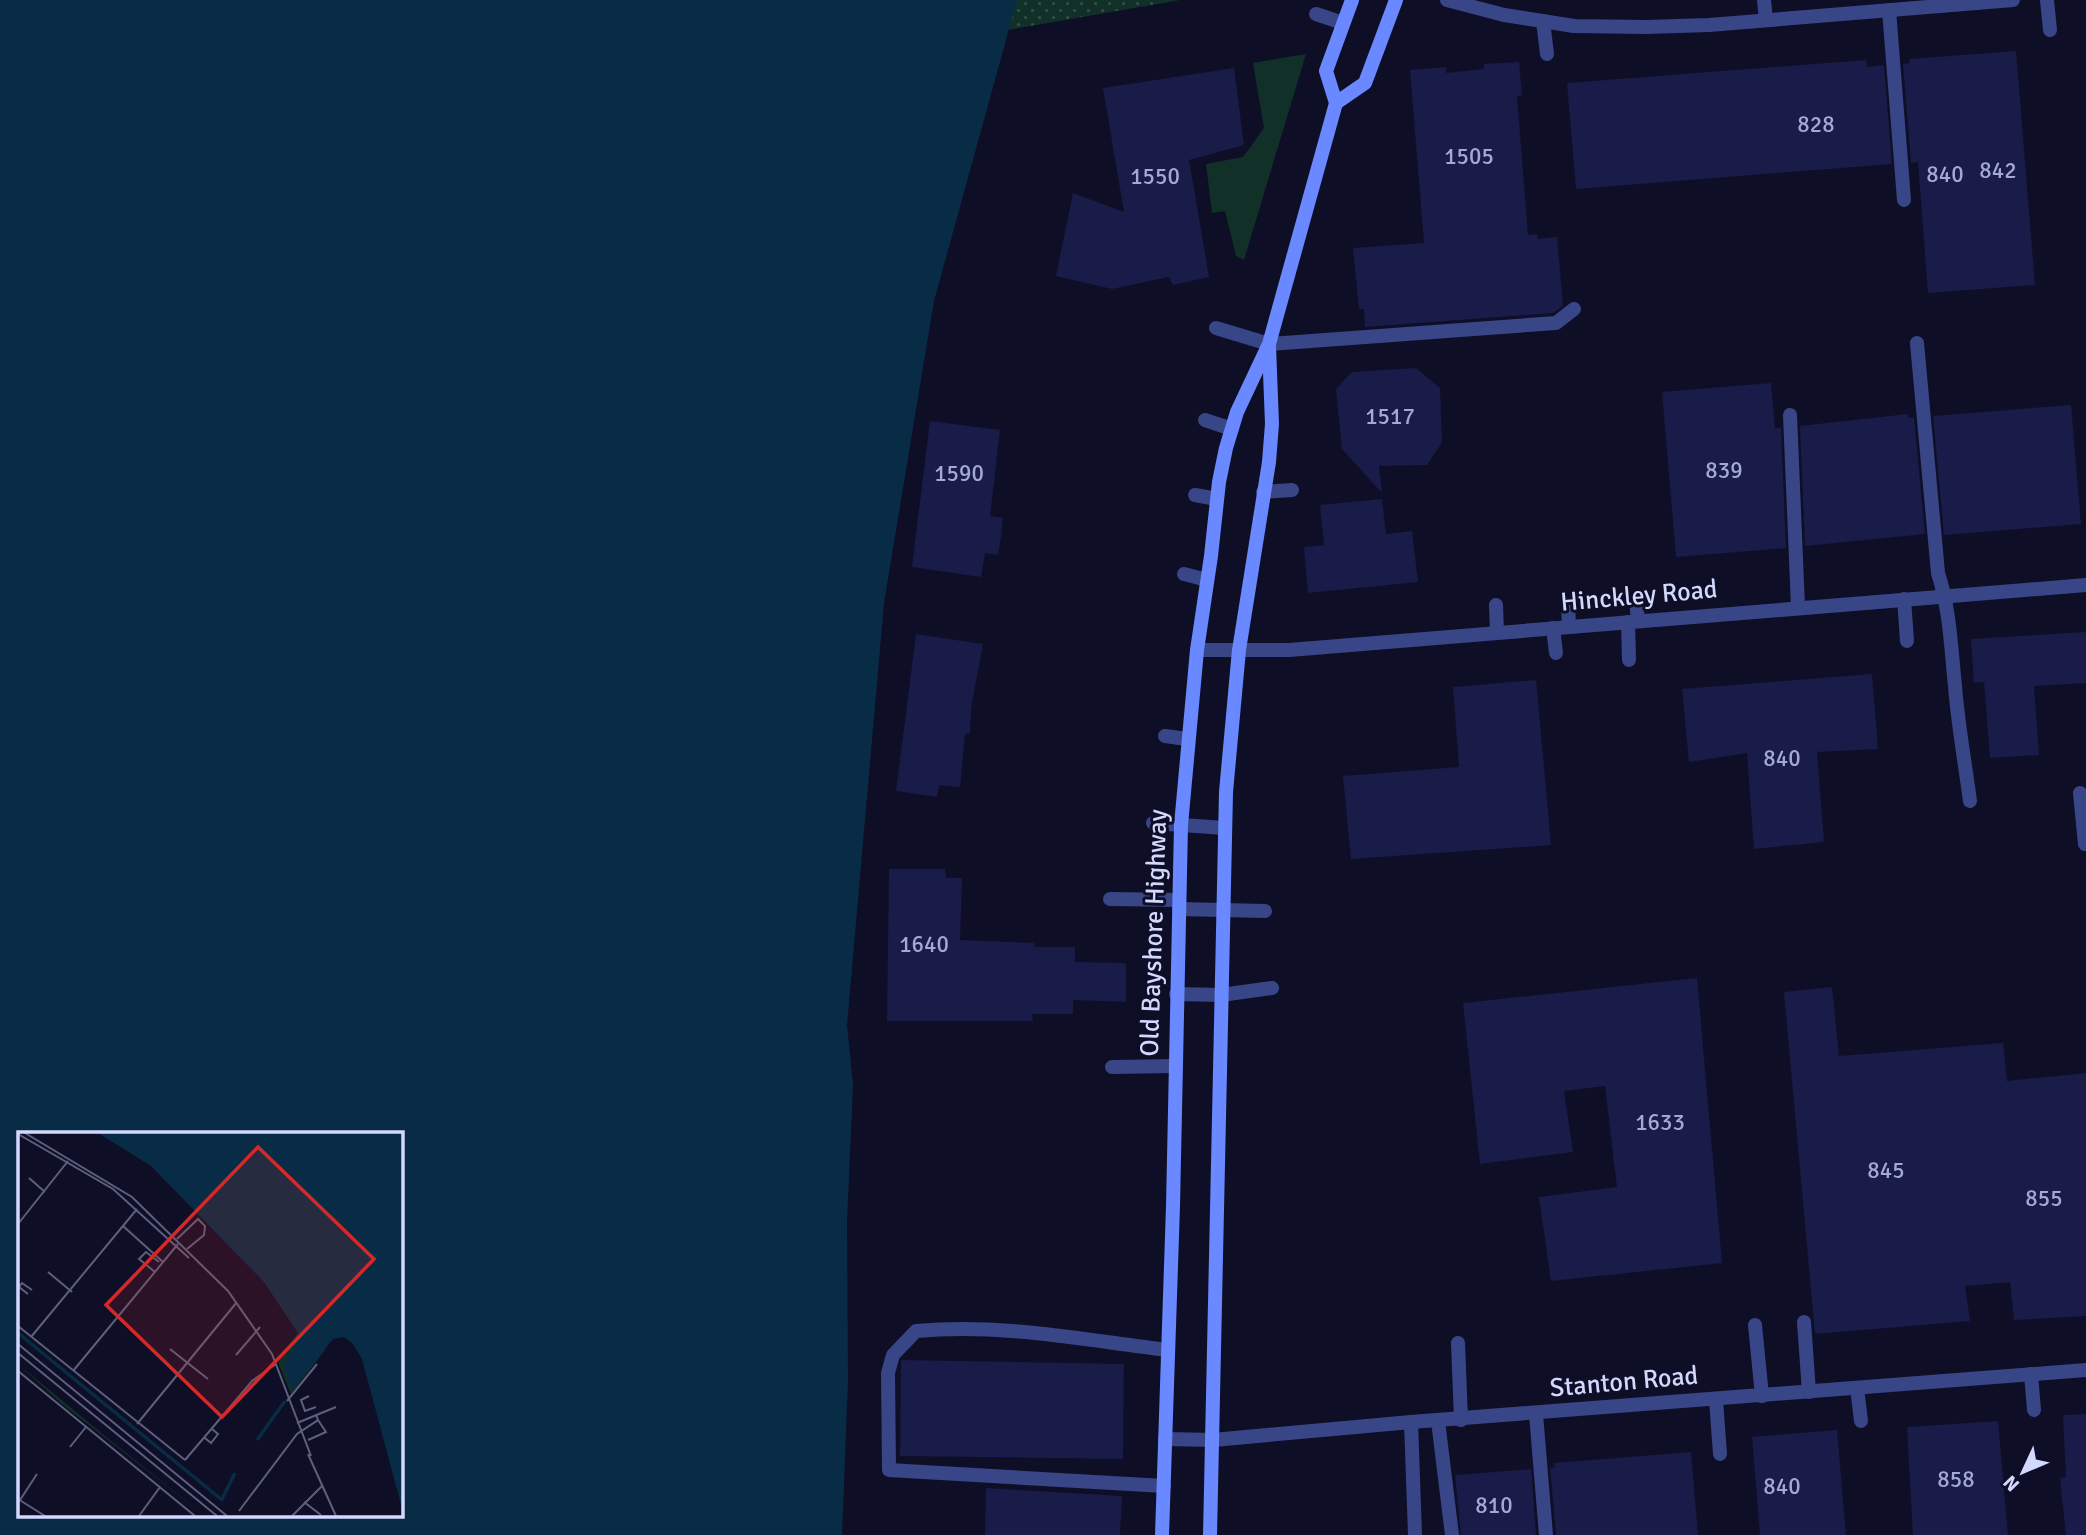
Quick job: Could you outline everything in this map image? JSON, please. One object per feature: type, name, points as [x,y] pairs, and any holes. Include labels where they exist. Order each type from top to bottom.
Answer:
[{"type":"main road","points":[[1352,0],[1326,71],[1336,103],[1365,83],[1396,0]]},
{"type":"main road","name":"Old Bayshore Highway","points":[[1162,1535],[1181,825],[1197,650],[1224,459],[1237,412],[1269,344],[1336,103]]},
{"type":"main road","name":"Old Bayshore Highway","points":[[1210,1535],[1225,828],[1239,650],[1272,424],[1269,344]]},
{"type":"street","points":[[1448,0],[1504,15],[1574,26],[1646,27],[1889,10],[1914,4],[2011,0]]},
{"type":"street","points":[[1763,0],[1766,20]]},
{"type":"street","points":[[2048,0],[2050,30]]},
{"type":"street","points":[[1889,10],[1904,200]]},
{"type":"street","points":[[1316,14],[1343,23]]},
{"type":"street","points":[[1543,21],[1547,54]]},
{"type":"street","points":[[1216,328],[1269,344],[1556,323],[1574,309]]},
{"type":"street","points":[[1917,343],[1938,573],[1946,597],[1970,801]]},
{"type":"street","points":[[1790,415],[1798,607]]},
{"type":"street","points":[[1205,420],[1232,429]]},
{"type":"street","points":[[1263,492],[1292,490]]},
{"type":"street","points":[[1195,495],[1217,499]]},
{"type":"street","points":[[1184,574],[1207,580]]},
{"type":"street","name":"Hinckley Road","points":[[1197,650],[1289,650],[2086,585]]},
{"type":"street","points":[[1629,660],[1636,598]]},
{"type":"street","points":[[1904,599],[1907,640]]},
{"type":"street","points":[[1568,604],[1569,626]]},
{"type":"street","points":[[1496,605],[1497,632]]},
{"type":"street","points":[[1553,628],[1556,653]]},
{"type":"street","points":[[1165,736],[1187,738]]},
{"type":"street","points":[[2080,793],[2085,844]]},
{"type":"street","points":[[1153,823],[1225,828]]},
{"type":"street","points":[[1110,899],[1179,904],[1224,911],[1265,911]]},
{"type":"street","points":[[1175,994],[1220,995],[1272,988]]},
{"type":"street","points":[[1112,1068],[1175,1066]]},
{"type":"street","points":[[1804,1322],[1809,1392]]},
{"type":"street","points":[[1755,1325],[1762,1396]]},
{"type":"street","points":[[1164,1486],[889,1470],[888,1373],[894,1354],[916,1331],[956,1327],[1036,1332],[1168,1350]]},
{"type":"street","points":[[1458,1343],[1461,1420]]},
{"type":"street","name":"Stanton Road","points":[[1165,1438],[1213,1440],[1411,1422],[2086,1370]]},
{"type":"street","points":[[2031,1374],[2034,1410]]},
{"type":"street","points":[[1857,1388],[1861,1421]]},
{"type":"street","points":[[1716,1399],[1720,1454]]},
{"type":"street","points":[[1536,1414],[1546,1535]]},
{"type":"street","points":[[1438,1421],[1452,1535]]},
{"type":"street","points":[[1411,1422],[1415,1535]]},
{"type":"green space","points":[[1002,0],[1180,0],[1008,30]]},
{"type":"green space","points":[[1306,54],[1244,260],[1236,256],[1225,211],[1212,213],[1206,164],[1243,157],[1264,128],[1253,63]]},
{"type":"water","points":[[0,0],[1017,0],[934,301],[884,603],[847,1025],[853,1085],[847,1221],[848,1380],[842,1535],[0,1535]]},
{"type":"building","points":[[2016,51],[2035,285],[1928,293],[1918,162],[1911,163],[1903,64],[1910,63],[1909,59]]},
{"type":"building","points":[[1866,60],[1867,67],[1884,65],[1892,164],[1576,189],[1567,83]]},
{"type":"building","points":[[1519,62],[1522,96],[1517,96],[1528,235],[1537,234],[1538,239],[1557,237],[1563,306],[1553,313],[1365,327],[1364,309],[1359,309],[1353,248],[1424,243],[1410,70],[1446,67],[1446,73],[1484,69],[1484,64]]},
{"type":"building","points":[[1234,68],[1244,145],[1189,160],[1209,277],[1173,285],[1169,277],[1112,289],[1056,276],[1073,193],[1124,212],[1103,88]]},
{"type":"building","points":[[1416,368],[1440,388],[1442,442],[1427,465],[1379,466],[1382,493],[1342,449],[1336,389],[1352,372]]},
{"type":"building","points":[[1771,383],[1775,428],[1781,428],[1786,548],[1676,557],[1662,392]]},
{"type":"building","points":[[2071,405],[2081,524],[1944,535],[1933,416]]},
{"type":"building","points":[[1908,414],[1909,418],[1914,417],[1925,534],[1805,546],[1800,426]]},
{"type":"building","points":[[930,421],[1000,430],[990,516],[1003,518],[1001,537],[998,555],[985,553],[981,577],[912,567]]},
{"type":"building","points":[[1382,499],[1386,534],[1412,531],[1418,582],[1308,593],[1304,547],[1324,545],[1320,505]]},
{"type":"building","points":[[2086,632],[2086,683],[2034,686],[2039,755],[1990,758],[1984,682],[1974,683],[1971,639]]},
{"type":"building","points":[[916,634],[983,644],[971,708],[970,733],[965,734],[960,787],[939,785],[937,797],[896,791]]},
{"type":"building","points":[[1872,674],[1878,749],[1817,752],[1824,842],[1754,849],[1747,753],[1689,762],[1682,689]]},
{"type":"building","points":[[1536,680],[1551,845],[1351,859],[1343,776],[1459,767],[1453,687]]},
{"type":"building","points":[[889,869],[945,869],[946,878],[962,878],[960,940],[1034,943],[1035,947],[1075,947],[1075,962],[1126,963],[1126,1002],[1073,1000],[1073,1014],[1032,1014],[1033,1021],[887,1021]]},
{"type":"building","points":[[1697,978],[1722,1263],[1551,1281],[1539,1197],[1617,1187],[1605,1086],[1564,1091],[1573,1152],[1480,1164],[1463,1003]]},
{"type":"building","points":[[1832,987],[1839,1056],[2003,1043],[2007,1081],[2086,1073],[2086,1316],[2014,1320],[2010,1282],[1965,1286],[1970,1321],[1815,1334],[1784,992]]},
{"type":"building","points":[[901,1360],[1124,1364],[1123,1459],[900,1456]]},
{"type":"building","points":[[2086,1414],[2086,1535],[2066,1535],[2060,1478],[2066,1477],[2063,1415]]},
{"type":"building","points":[[1998,1421],[2008,1535],[1913,1535],[1907,1427]]},
{"type":"building","points":[[1837,1430],[1846,1535],[1760,1535],[1752,1437]]},
{"type":"building","points":[[1691,1452],[1698,1535],[1556,1535],[1550,1468],[1555,1467],[1554,1463]]},
{"type":"building","points":[[1531,1469],[1536,1535],[1461,1535],[1455,1475]]},
{"type":"building","points":[[986,1488],[1122,1496],[1120,1535],[985,1535]]}]
